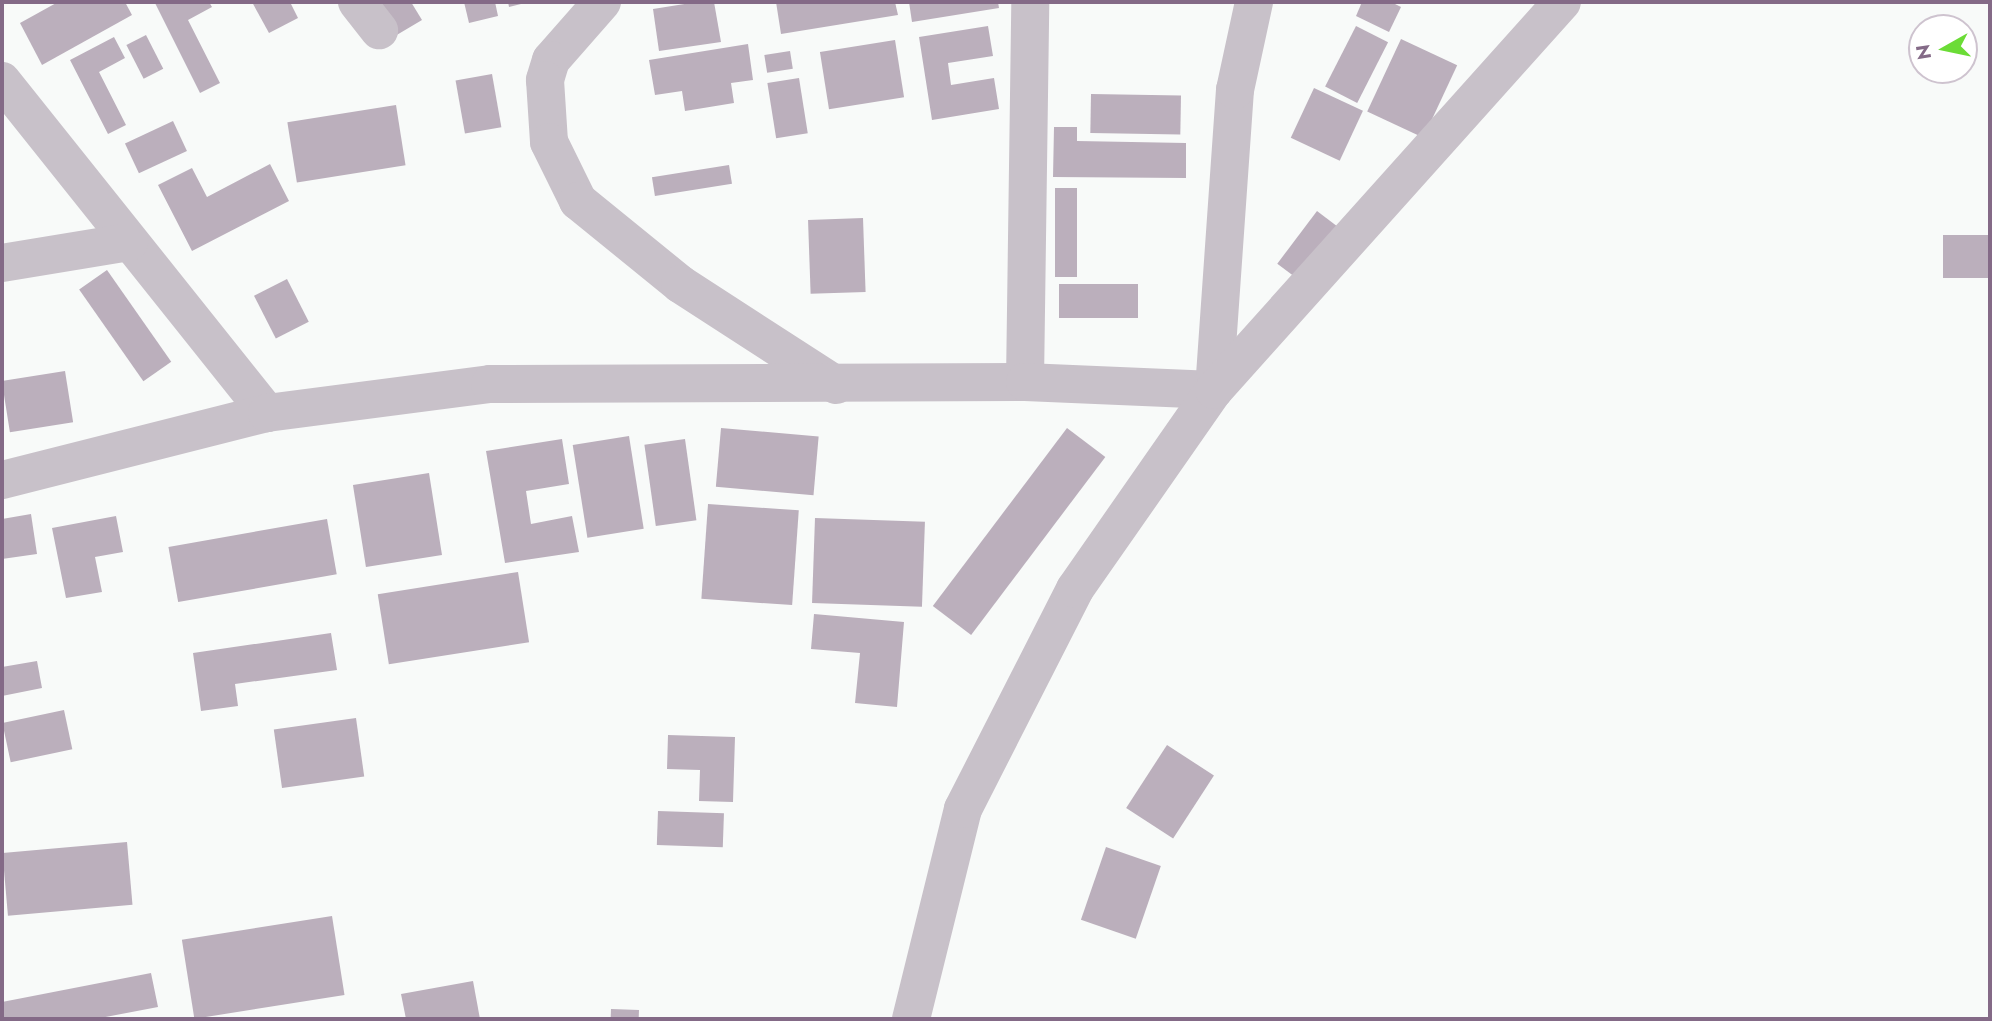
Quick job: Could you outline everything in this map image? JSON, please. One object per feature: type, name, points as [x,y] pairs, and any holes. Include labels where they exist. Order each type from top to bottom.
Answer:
[{"type":"street","points":[[601,2],[551,60],[545,80],[549,142],[578,201],[680,284],[837,386]]},
{"type":"street","points":[[1025,382],[1030,2]]},
{"type":"street","points":[[1214,390],[1235,90],[1254,2]]},
{"type":"street","points":[[911,1019],[963,810],[1075,589],[1214,390],[1562,2]]},
{"type":"street","points":[[2,81],[267,413]]},
{"type":"street","points":[[2,263],[129,242]]},
{"type":"street","points":[[2,480],[267,413],[490,384],[837,386],[1025,382],[1214,390]]},
{"type":"building","points":[[58,2],[125,2],[132,15],[42,65],[20,23]]},
{"type":"building","points":[[209,2],[212,7],[188,20],[220,83],[200,93],[155,3]]},
{"type":"building","points":[[252,2],[290,2],[298,18],[269,33]]},
{"type":"building","points":[[376,2],[411,2],[422,20],[395,36]]},
{"type":"building","points":[[464,2],[495,2],[498,16],[469,23]]},
{"type":"building","points":[[508,2],[525,2],[525,3],[509,7]]},
{"type":"building","points":[[714,2],[721,42],[659,51],[653,9]]},
{"type":"building","points":[[776,2],[895,2],[898,15],[781,34]]},
{"type":"building","points":[[909,2],[998,2],[999,8],[912,22]]},
{"type":"building","points":[[1362,2],[1391,2],[1401,7],[1389,32],[1356,16]]},
{"type":"building","points":[[988,26],[993,56],[948,63],[951,85],[994,78],[999,109],[932,120],[919,37]]},
{"type":"building","points":[[1356,26],[1388,42],[1357,103],[1325,87]]},
{"type":"building","points":[[146,35],[163,69],[144,79],[126,45]]},
{"type":"building","points":[[114,37],[125,58],[99,72],[126,125],[108,134],[70,60]]},
{"type":"building","points":[[1401,39],[1457,65],[1423,138],[1367,112]]},
{"type":"building","points":[[895,40],[904,97],[829,109],[820,52]]},
{"type":"building","points":[[748,44],[753,80],[731,83],[734,103],[685,111],[682,91],[655,95],[649,60]]},
{"type":"building","points":[[790,51],[793,69],[767,73],[764,55]]},
{"type":"building","points":[[492,74],[501,127],[465,134],[456,80]]},
{"type":"building","points":[[799,78],[808,133],[776,138],[767,83]]},
{"type":"building","points":[[1314,88],[1363,111],[1340,161],[1291,138]]},
{"type":"building","points":[[1091,94],[1181,96],[1180,135],[1090,133]]},
{"type":"building","points":[[396,105],[406,165],[297,182],[287,122]]},
{"type":"building","points":[[173,121],[187,151],[139,173],[125,143]]},
{"type":"building","points":[[1054,127],[1077,127],[1077,141],[1186,143],[1186,178],[1053,177]]},
{"type":"building","points":[[270,164],[289,201],[192,251],[158,185],[192,168],[207,197]]},
{"type":"building","points":[[729,165],[732,184],[655,196],[652,177]]},
{"type":"building","points":[[1055,188],[1077,188],[1077,277],[1055,277]]},
{"type":"building","points":[[1317,211],[1338,227],[1298,279],[1277,264]]},
{"type":"building","points":[[863,218],[866,292],[811,294],[808,220]]},
{"type":"building","points":[[1943,235],[1990,235],[1990,278],[1943,278]]},
{"type":"building","points":[[107,270],[171,362],[143,381],[79,290]]},
{"type":"building","points":[[287,279],[309,322],[276,339],[254,296]]},
{"type":"building","points":[[1059,284],[1138,284],[1138,318],[1059,318]]},
{"type":"building","points":[[65,371],[73,422],[10,432],[2,381]]},
{"type":"building","points":[[721,428],[819,437],[813,495],[716,487]]},
{"type":"building","points":[[1067,428],[1105,457],[971,635],[933,606]]},
{"type":"building","points":[[629,436],[644,529],[587,538],[573,445]]},
{"type":"building","points":[[562,439],[569,484],[526,491],[531,524],[572,516],[579,552],[505,563],[486,451]]},
{"type":"building","points":[[685,439],[696,520],[656,526],[644,445]]},
{"type":"building","points":[[429,473],[442,555],[366,567],[353,485]]},
{"type":"building","points":[[708,504],[799,510],[792,605],[701,599]]},
{"type":"building","points":[[31,514],[37,554],[2,559],[2,519]]},
{"type":"building","points":[[116,516],[123,552],[95,557],[102,592],[66,598],[52,528]]},
{"type":"building","points":[[815,518],[925,522],[922,607],[812,603]]},
{"type":"building","points":[[327,519],[337,574],[178,602],[168,547]]},
{"type":"building","points":[[518,572],[529,642],[389,664],[378,594]]},
{"type":"building","points":[[814,614],[904,622],[897,707],[855,703],[860,653],[811,649]]},
{"type":"building","points":[[331,633],[337,670],[235,684],[238,706],[201,711],[193,653]]},
{"type":"building","points":[[37,661],[42,688],[2,696],[2,667]]},
{"type":"building","points":[[64,710],[72,749],[11,762],[2,723]]},
{"type":"building","points":[[356,718],[364,776],[282,788],[274,730]]},
{"type":"building","points":[[668,735],[735,737],[733,802],[699,801],[700,770],[667,769]]},
{"type":"building","points":[[1167,745],[1214,775],[1173,838],[1126,808]]},
{"type":"building","points":[[658,811],[724,813],[723,847],[657,845]]},
{"type":"building","points":[[127,842],[132,905],[8,916],[2,853]]},
{"type":"building","points":[[1106,847],[1161,866],[1136,939],[1081,920]]},
{"type":"building","points":[[332,916],[345,995],[194,1019],[182,940]]},
{"type":"building","points":[[151,973],[158,1007],[95,1019],[2,1019],[2,1002]]},
{"type":"building","points":[[473,981],[480,1019],[406,1019],[401,994]]},
{"type":"building","points":[[611,1009],[639,1010],[639,1019],[611,1019]]}]
